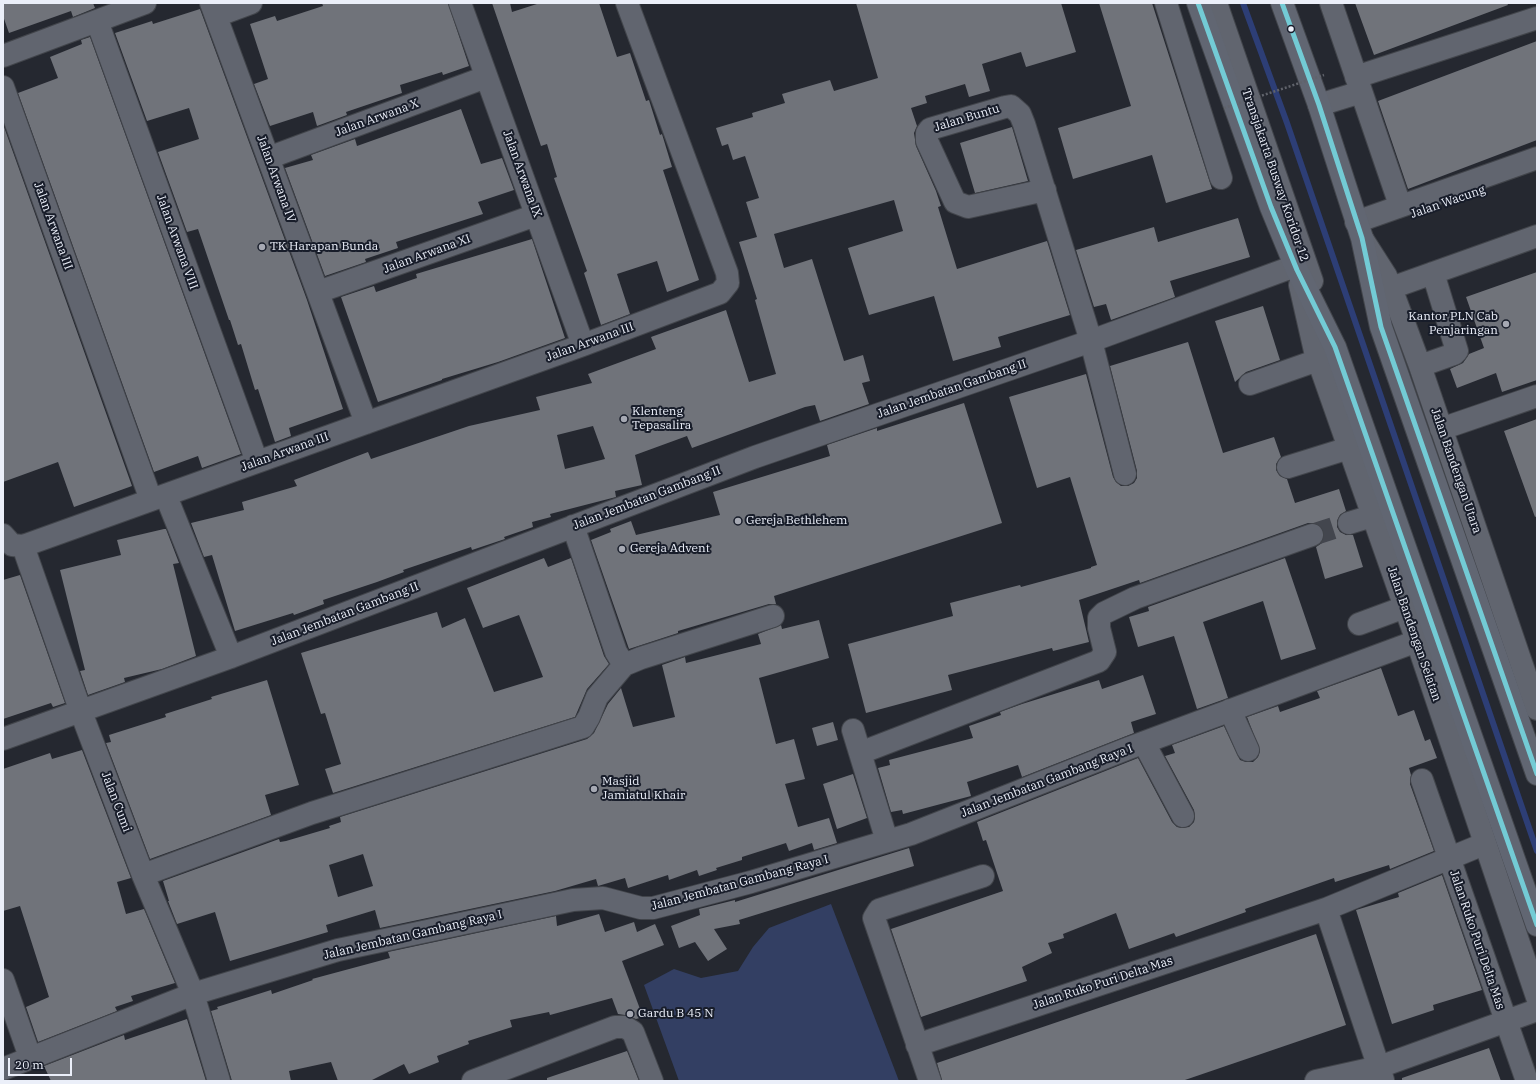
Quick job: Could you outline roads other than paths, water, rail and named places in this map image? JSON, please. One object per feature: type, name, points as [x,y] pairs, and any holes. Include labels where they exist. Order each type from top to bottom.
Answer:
[{"type":"main road","name":"Jalan Bandengan Utara","points":[[1282,3],[1319,105],[1359,231],[1380,327],[1537,774]]},
{"type":"main road","name":"Jalan Bandengan Selatan","points":[[1206,9],[1270,206],[1296,268],[1335,347],[1537,925]]},
{"type":"street","points":[[3,56],[145,3]]},
{"type":"street","points":[[214,10],[251,3]]},
{"type":"street","name":"Jalan Arwana IX","points":[[460,3],[583,345]]},
{"type":"street","name":"Jalan Arwana III","points":[[23,546],[583,345],[720,293],[728,284],[728,273],[627,3]]},
{"type":"street","points":[[1166,3],[1221,178]]},
{"type":"street","points":[[1331,3],[1400,205]]},
{"type":"street","points":[[1175,29],[1206,9]]},
{"type":"street","name":"Transjakarta Busway Koridor 12","points":[[1206,9],[1335,347]]},
{"type":"street","name":"Jalan Arwana IV","points":[[214,10],[366,423]]},
{"type":"street","points":[[1319,105],[1359,84],[1537,18]]},
{"type":"street","name":"Jalan Arwana VIII","points":[[97,21],[257,462]]},
{"type":"street","name":"Jalan Arwana X","points":[[268,158],[486,77]]},
{"type":"street","name":"Jalan Arwana III","points":[[3,87],[159,498],[231,657]]},
{"type":"street","name":"Jalan Buntu","points":[[1045,190],[968,207],[955,202],[927,141],[927,133],[930,129],[1011,106],[1020,114],[1045,190],[1091,341],[1125,474]]},
{"type":"street","points":[[1359,231],[1400,205],[1537,158]]},
{"type":"street","name":"Jalan Wacung","points":[[1359,231],[1537,171]]},
{"type":"street","name":"Jalan Arwana XI","points":[[318,292],[536,215]]},
{"type":"street","name":"Jalan Bandengan Utara","points":[[1359,231],[1386,276],[1391,288],[1420,366],[1537,709]]},
{"type":"street","points":[[1391,288],[1537,236]]},
{"type":"street","name":"Jalan Jembatan Gambang II","points":[[3,739],[231,657],[756,457],[1296,268]]},
{"type":"street","name":"Jalan Bandengan Selatan","points":[[1296,268],[1318,360],[1417,641],[1484,844],[1537,997]]},
{"type":"street","points":[[1420,366],[1454,354],[1457,351],[1433,273]]},
{"type":"street","points":[[1250,384],[1318,360]]},
{"type":"street","points":[[1441,429],[1537,396]]},
{"type":"street","points":[[1288,467],[1349,448]]},
{"type":"street","points":[[1349,523],[1372,516]]},
{"type":"street","points":[[574,526],[616,652],[624,665]]},
{"type":"street","points":[[3,535],[12,545],[23,546]]},
{"type":"street","points":[[860,753],[1099,661],[1105,652],[1099,628],[1099,618],[1104,613],[1135,598],[1312,535]]},
{"type":"street","name":"Jalan Cumi","points":[[23,546],[81,712],[143,875],[193,994],[219,1081]]},
{"type":"street","points":[[1359,624],[1405,607]]},
{"type":"street","points":[[143,875],[312,813],[582,727],[589,717],[597,697],[624,665],[641,658],[773,616]]},
{"type":"street","name":"Jalan Jembatan Gambang Raya I","points":[[3,1068],[193,994],[338,950],[550,903],[603,898],[641,908],[653,908],[751,882],[912,834],[1230,710],[1417,641]]},
{"type":"street","points":[[1230,710],[1248,750]]},
{"type":"street","points":[[853,730],[887,841]]},
{"type":"street","points":[[1144,743],[1183,816]]},
{"type":"street","name":"Jalan Ruko Puri Delta Mas","points":[[1422,780],[1506,1024]]},
{"type":"street","points":[[1449,859],[1484,844]]},
{"type":"street","name":"Jalan Ruko Puri Delta Mas","points":[[917,1045],[1326,909],[1449,859]]},
{"type":"street","points":[[930,1081],[874,918],[879,910],[982,876]]},
{"type":"street","points":[[1326,909],[1381,1074]]},
{"type":"street","points":[[3,980],[30,1057]]},
{"type":"street","name":"Jalan Ruko Puri Delta Mas","points":[[1316,1081],[1381,1074],[1537,1010]]},
{"type":"street","points":[[1506,1024],[1520,1028],[1537,1023]]},
{"type":"street","points":[[1506,1024],[1527,1081]]},
{"type":"street","points":[[473,1081],[615,1027],[625,1027],[633,1032],[652,1081]]},
{"type":"waterway","points":[[1243,3],[1287,123],[1537,851]]},
{"type":"tunnel","points":[[1312,535],[1349,523]]},
{"type":"place","name":"TK Harapan Bunda","points":[[262,247]]},
{"type":"place","name":"Kantor PLN Cab Penjaringan","points":[[1506,324]]},
{"type":"place","name":"Klenteng Tepasalira","points":[[624,419]]},
{"type":"place","name":"Gereja Bethlehem","points":[[738,521]]},
{"type":"place","name":"Gereja Advent","points":[[622,549]]},
{"type":"place","name":"Masjid Jamiatul Khair","points":[[594,789]]},
{"type":"place","name":"Gardu B 45 N","points":[[630,1014]]}]
